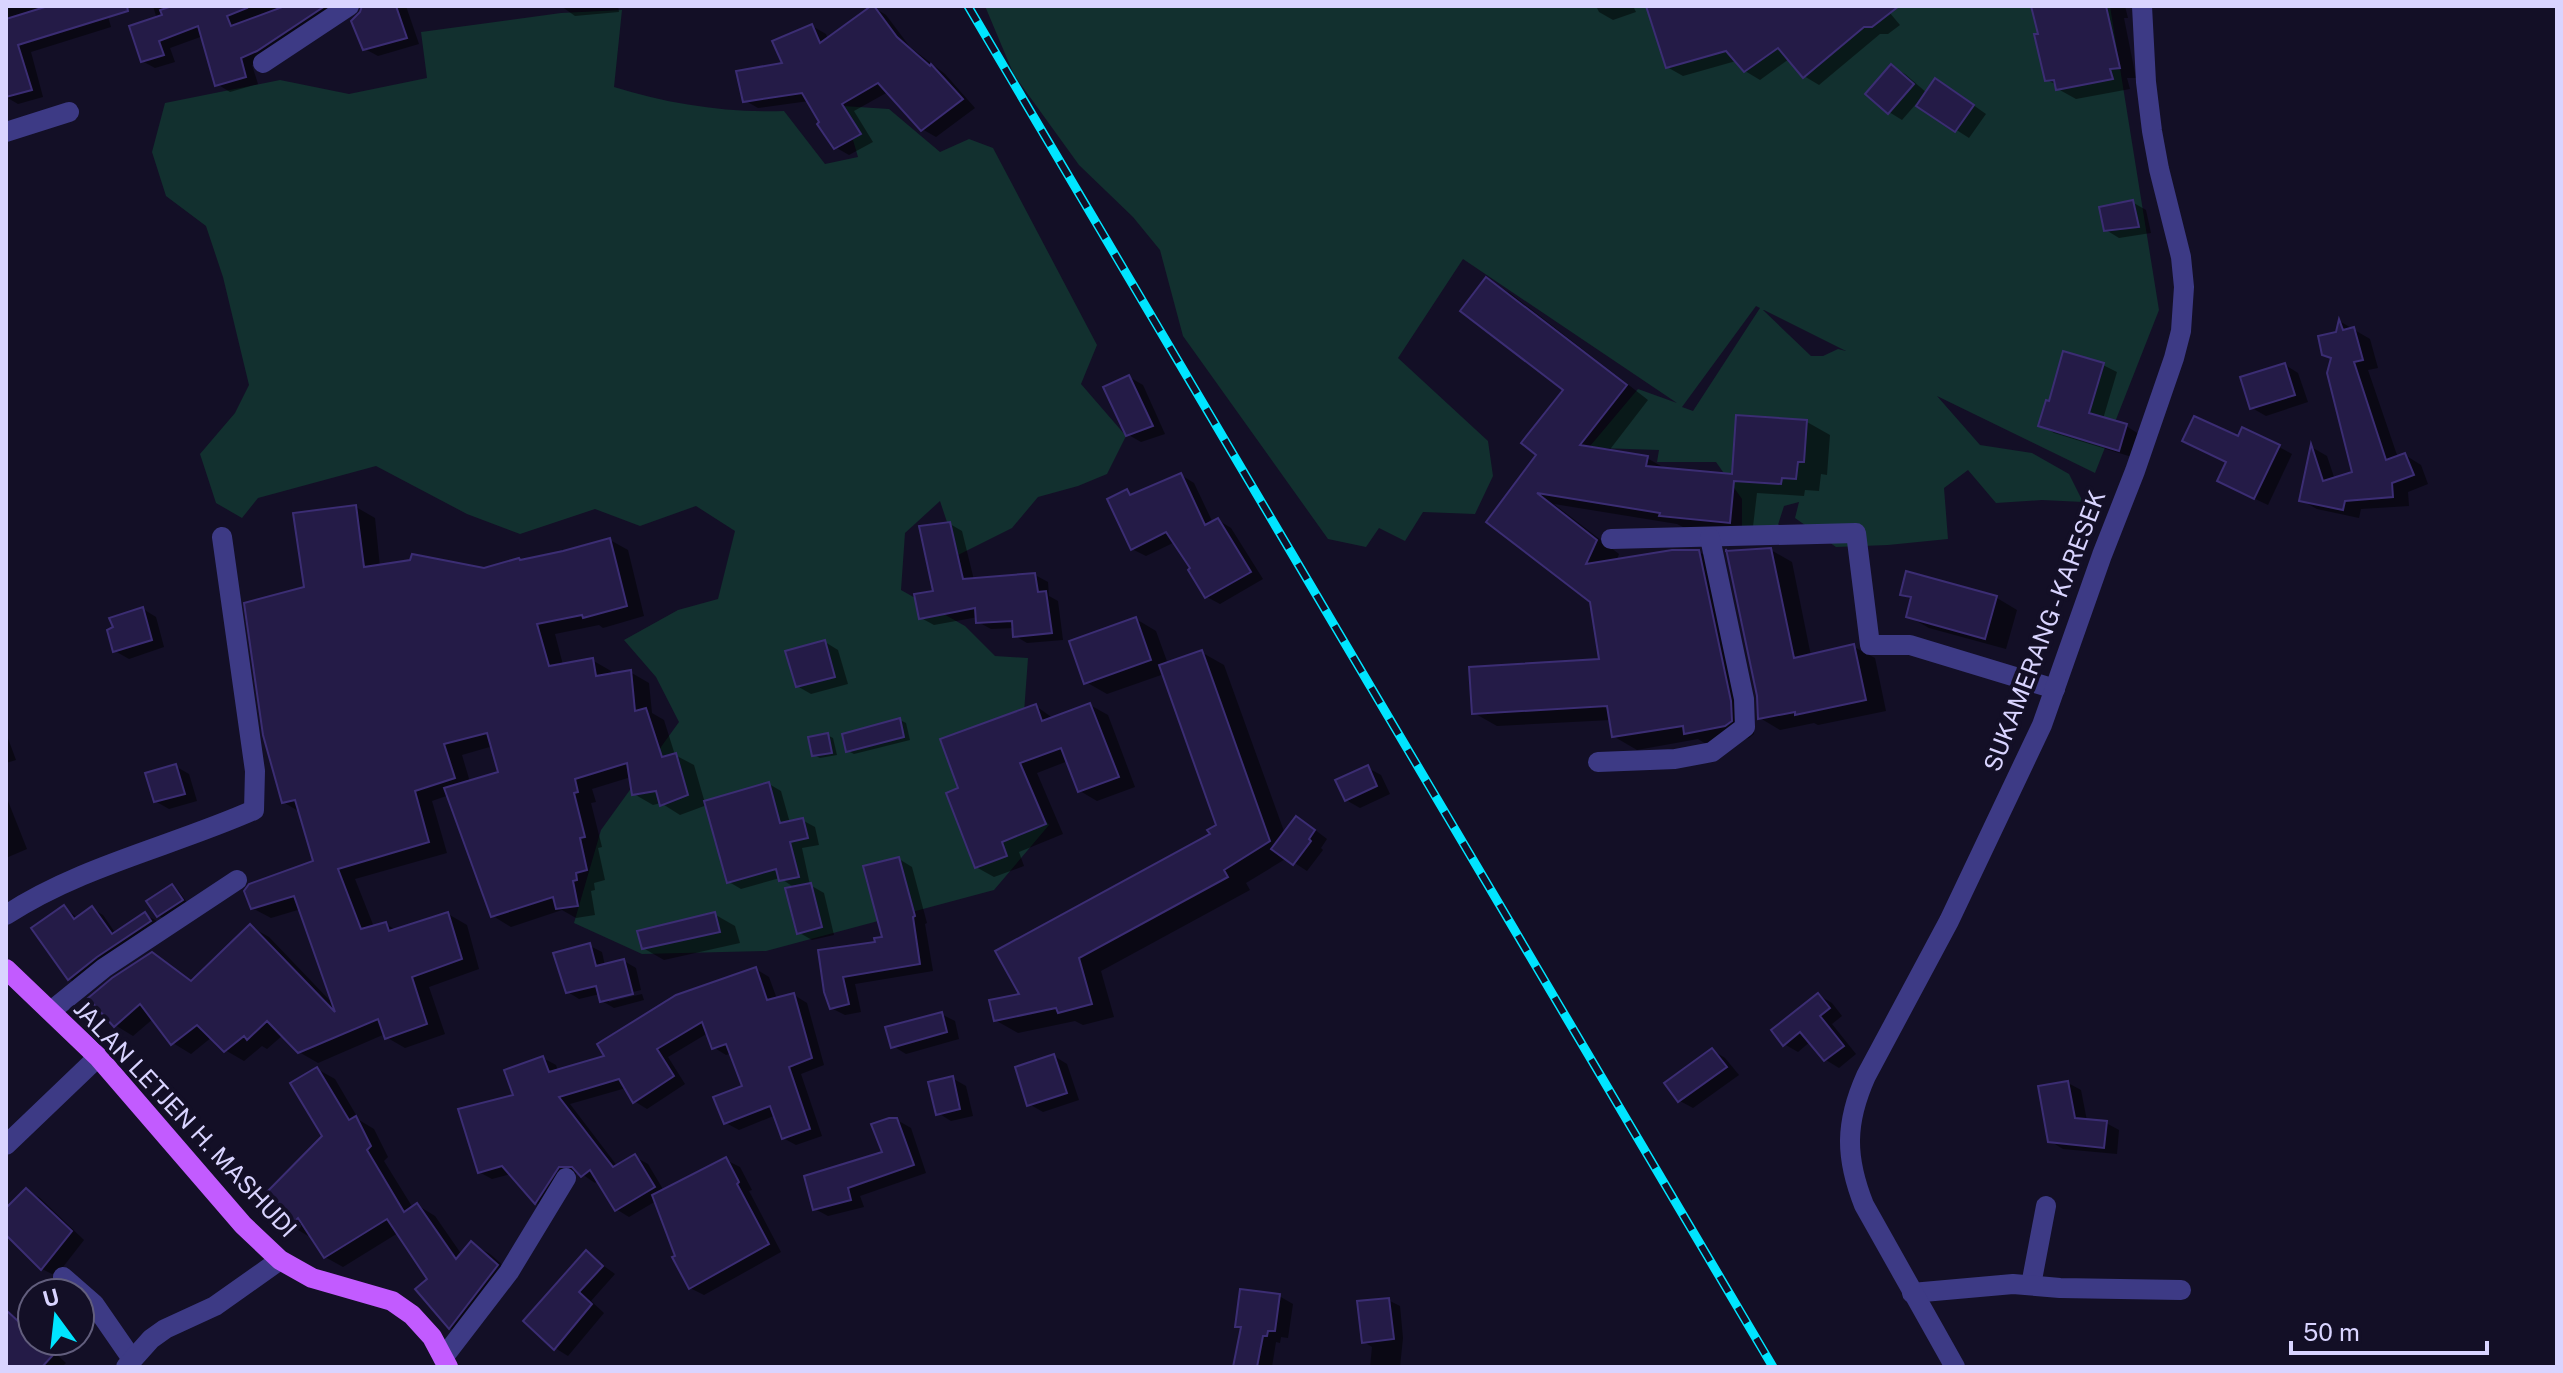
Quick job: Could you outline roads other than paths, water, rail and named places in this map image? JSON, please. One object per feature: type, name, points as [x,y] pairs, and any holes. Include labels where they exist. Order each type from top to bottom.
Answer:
[{"type":"main road","name":"JALAN LETJEN H. MASHUDI","points":[[6,969],[98,1057],[243,1225],[280,1260],[312,1278],[392,1301],[412,1315],[432,1337],[446,1362]]},
{"type":"street","points":[[263,63],[349,6]]},
{"type":"street","name":"SUKAMERANG - KARESEK","points":[[1955,1367],[1864,1205],[1854,1180],[1849,1142],[1854,1102],[1949,921],[2042,725],[2174,358],[2181,331],[2184,287],[2181,257],[2152,131],[2142,6]]},
{"type":"street","points":[[6,132],[69,112]]},
{"type":"street","points":[[1611,539],[1856,533],[1870,645],[1910,645],[2055,689]]},
{"type":"street","points":[[6,915],[27,901],[90,873],[254,810],[255,771],[222,537]]},
{"type":"street","points":[[1598,762],[1675,759],[1712,752],[1745,727],[1744,699],[1710,538]]},
{"type":"street","points":[[51,1011],[104,968],[237,880]]},
{"type":"street","points":[[6,1145],[98,1057]]},
{"type":"street","points":[[446,1362],[509,1272],[566,1178]]},
{"type":"street","points":[[2031,1285],[2046,1206]]},
{"type":"street","points":[[96,1307],[129,1363],[165,1329],[215,1306],[280,1260]]},
{"type":"street","points":[[1912,1293],[2013,1284],[2181,1290]]},
{"type":"railway","points":[[968,6],[1773,1367]]}]
